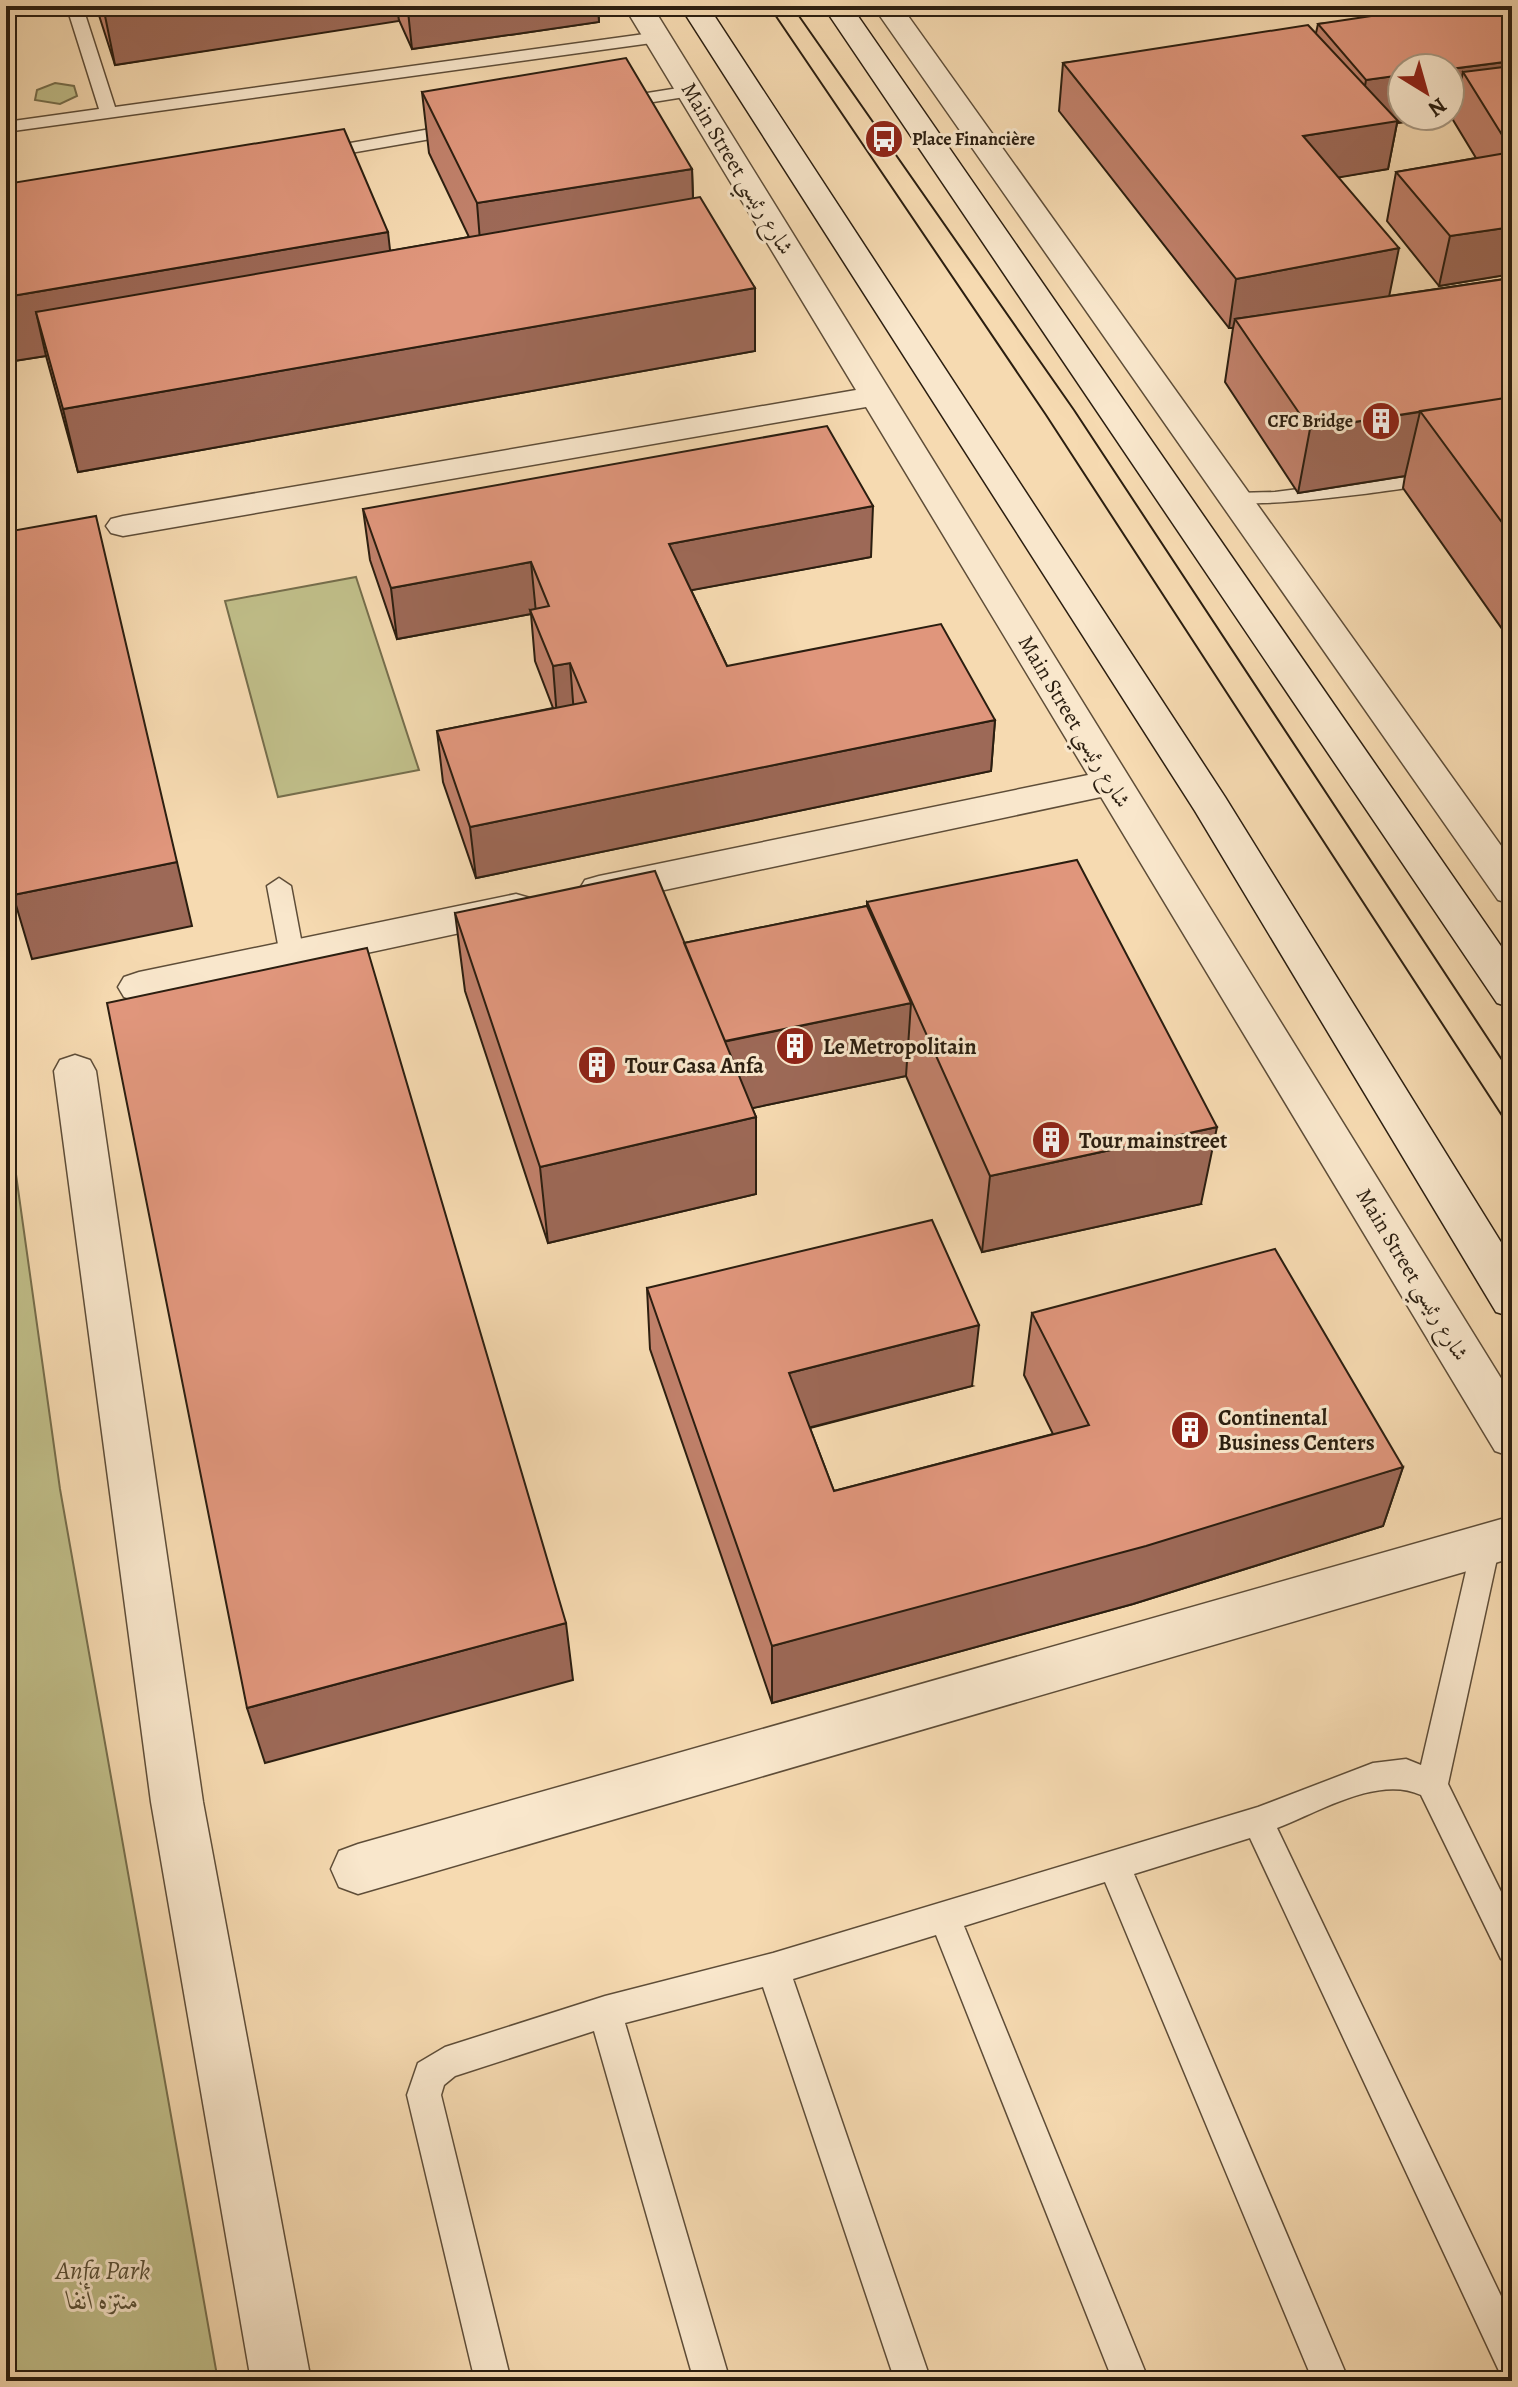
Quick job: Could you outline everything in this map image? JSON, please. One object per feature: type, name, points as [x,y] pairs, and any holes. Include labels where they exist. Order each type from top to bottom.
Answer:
[{"type":"street","name":"Main Street شارع رئيسي","points":[[638,6],[1512,1437]]},
{"type":"street","points":[[694,6],[1211,806],[1512,1299]]},
{"type":"street","points":[[837,6],[1512,993]]},
{"type":"street","points":[[887,6],[1512,890]]},
{"type":"street","points":[[123,526],[876,396]]},
{"type":"street","points":[[139,987],[555,899],[658,891],[1113,782]]},
{"type":"street","points":[[75,1071],[177,1802],[281,2381]]},
{"type":"street","points":[[358,1869],[1499,1541]]},
{"type":"lane","points":[[77,14],[108,111]]},
{"type":"lane","points":[[6,127],[659,37]]},
{"type":"lane","points":[[599,105],[691,91]]},
{"type":"lane","points":[[305,156],[475,127]]},
{"type":"lane","points":[[1236,499],[1275,498],[1453,475]]},
{"type":"lane","points":[[279,886],[292,955]]},
{"type":"lane","points":[[1432,1785],[1499,1541]]},
{"type":"lane","points":[[493,2381],[424,2095],[430,2075],[445,2063],[605,2012],[773,1969],[1258,1821],[1373,1777],[1406,1773],[1432,1785],[1512,1948]]},
{"type":"lane","points":[[1258,1821],[1512,2358]]},
{"type":"lane","points":[[1114,1865],[1331,2381]]},
{"type":"lane","points":[[944,1915],[1131,2381]]},
{"type":"lane","points":[[773,1969],[913,2381]]},
{"type":"lane","points":[[605,2012],[712,2381]]},
{"type":"green space","points":[[55,83],[74,86],[77,96],[60,104],[35,100],[37,90]]},
{"type":"green space","points":[[356,577],[419,770],[278,797],[225,601]]},
{"type":"green space","name":"Anfa Park منتزه أنفا","points":[[6,1103],[60,1489],[218,2381],[6,2381]]},
{"type":"building","points":[[406,6],[443,6],[408,11]]},
{"type":"building","points":[[1438,6],[1512,6],[1512,61],[1466,67],[1466,52],[1386,52],[1386,77],[1366,80],[1318,24]]},
{"type":"building","points":[[1308,25],[1386,108],[1386,123],[1303,136],[1399,248],[1236,279],[1063,63]]},
{"type":"building","points":[[626,58],[692,169],[477,203],[422,92]]},
{"type":"building","points":[[1512,66],[1512,151],[1466,77],[1466,72]]},
{"type":"building","points":[[344,129],[388,232],[6,297],[6,184]]},
{"type":"building","points":[[1512,152],[1512,227],[1450,236],[1396,172]]},
{"type":"building","points":[[700,197],[755,288],[63,409],[36,312]]},
{"type":"building","points":[[1512,278],[1512,397],[1310,429],[1235,319]]},
{"type":"building","points":[[1512,397],[1512,536],[1420,411]]},
{"type":"building","points":[[827,426],[873,506],[669,544],[727,666],[941,624],[995,720],[470,827],[437,731],[586,702],[570,663],[553,666],[530,610],[549,606],[531,562],[391,588],[363,509]]},
{"type":"building","points":[[96,516],[177,862],[13,895],[6,856],[6,532]]},
{"type":"building","points":[[1077,860],[1217,1127],[990,1176],[867,902]]},
{"type":"building","name":"Tour Casa Anfa","points":[[655,871],[756,1117],[540,1167],[455,913]]},
{"type":"building","points":[[867,906],[911,1003],[725,1041],[684,943]]},
{"type":"building","points":[[367,948],[566,1623],[247,1708],[107,1003]]},
{"type":"building","points":[[932,1220],[979,1325],[789,1373],[834,1491],[1089,1425],[1032,1313],[1275,1249],[1403,1467],[1146,1546],[772,1646],[647,1288]]},
{"type":"tram line","points":[[769,6],[1046,415],[1512,1131]]},
{"type":"tram line","points":[[792,6],[1074,410],[1512,1075]]},
{"type":"place","name":"Place Financière","points":[[884,139]]},
{"type":"place","name":"CFC Bridge","points":[[1381,421]]},
{"type":"place","name":"Le Metropolitain","points":[[795,1046]]},
{"type":"place","name":"Tour Casa Anfa","points":[[597,1065]]},
{"type":"place","name":"Tour mainstreet","points":[[1051,1140]]},
{"type":"place","name":"Continental Business Centers","points":[[1190,1430]]}]
